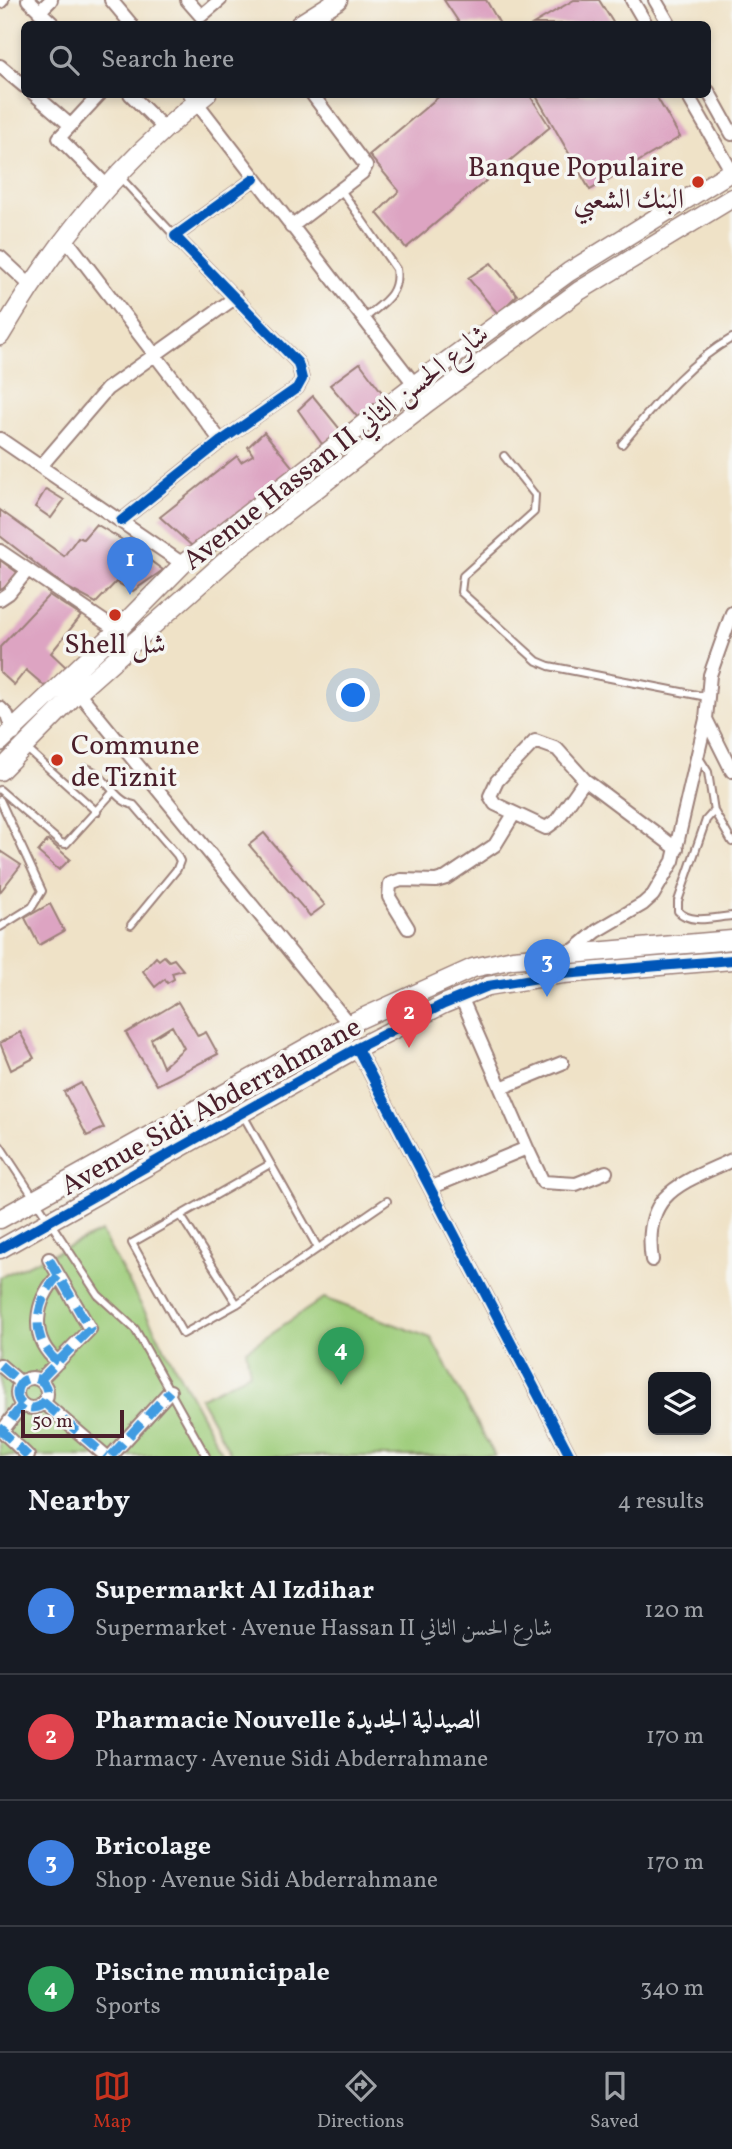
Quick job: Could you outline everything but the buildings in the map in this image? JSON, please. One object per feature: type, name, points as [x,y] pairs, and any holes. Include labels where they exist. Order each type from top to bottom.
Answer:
[{"type":"street","points":[[28,0],[50,21]]},
{"type":"street","points":[[39,12],[51,0]]},
{"type":"street","points":[[111,0],[128,21]]},
{"type":"street","points":[[187,0],[201,16],[220,0]]},
{"type":"street","points":[[305,21],[338,0]]},
{"type":"street","points":[[632,0],[644,21]]},
{"type":"street","points":[[655,0],[667,21]]},
{"type":"street","points":[[0,66],[21,84]]},
{"type":"street","points":[[711,96],[732,134]]},
{"type":"street","points":[[39,98],[70,125]]},
{"type":"street","points":[[96,98],[59,140],[113,182]]},
{"type":"street","points":[[134,98],[165,129]]},
{"type":"street","points":[[0,337],[30,285],[66,239],[113,182],[197,98]]},
{"type":"street","points":[[199,98],[254,179],[428,402]]},
{"type":"street","points":[[291,227],[362,173],[366,166],[315,98]]},
{"type":"street","points":[[689,98],[732,171]]},
{"type":"street","name":"Avenue Hassan II شارع الحسن الثاني","points":[[8,723],[117,631],[183,564],[414,385],[569,272],[732,171]]},
{"type":"street","points":[[121,521],[222,441],[297,388],[302,379],[298,363],[175,236],[254,179]]},
{"type":"street","name":"Avenue Hassan II شارع الحسن الثاني","points":[[0,771],[78,692],[238,551],[428,402],[579,291],[732,198]]},
{"type":"street","points":[[66,239],[222,441]]},
{"type":"street","points":[[0,257],[30,285]]},
{"type":"street","points":[[569,272],[579,291]]},
{"type":"street","points":[[41,466],[96,398],[236,297]]},
{"type":"street","points":[[519,308],[531,326]]},
{"type":"street","points":[[0,439],[183,564]]},
{"type":"street","points":[[224,531],[238,551]]},
{"type":"street","points":[[0,551],[135,643]]},
{"type":"street","points":[[0,599],[9,593],[27,571]]},
{"type":"street","points":[[563,974],[568,955],[588,937],[653,895],[673,861],[706,719],[710,675],[732,613]]},
{"type":"street","points":[[78,692],[349,1024]]},
{"type":"street","points":[[706,719],[732,771]]},
{"type":"street","points":[[8,723],[29,739]]},
{"type":"street","points":[[8,723],[29,739]]},
{"type":"street","points":[[585,780],[549,827],[541,827],[493,802],[491,792],[497,780],[533,742],[540,740],[551,744],[585,780],[677,849]]},
{"type":"street","points":[[408,928],[389,897],[390,884],[401,880],[436,881],[446,878],[495,845],[514,814]]},
{"type":"street","name":"Avenue Sidi Abderrahmane","points":[[0,1219],[349,1024],[473,968],[513,959],[732,940]]},
{"type":"street","name":"Avenue Sidi Abderrahmane","points":[[0,1249],[357,1048],[461,997],[501,983],[563,974],[732,960]]},
{"type":"street","points":[[461,997],[543,1182],[576,1184],[606,1172]]},
{"type":"street","points":[[357,1048],[432,1187],[570,1456]]},
{"type":"street","points":[[501,1088],[562,1063]]},
{"type":"street","name":"Avenue Sidi Abderrahmane","points":[[230,1091],[242,1113]]},
{"type":"street","points":[[432,1187],[527,1148]]},
{"type":"street","points":[[652,1260],[650,1223],[668,1191],[732,1160]]},
{"type":"street","points":[[40,1380],[90,1329],[49,1259]]},
{"type":"street","points":[[58,1276],[42,1296],[37,1323],[41,1340],[58,1362]]},
{"type":"street","points":[[0,1365],[21,1383]]},
{"type":"street","points":[[22,1405],[17,1392],[21,1383],[30,1378],[40,1380]]},
{"type":"street","points":[[22,1405],[32,1408],[43,1402],[47,1393],[40,1380]]},
{"type":"street","points":[[43,1402],[108,1456],[170,1391]]},
{"type":"street","points":[[22,1405],[2,1431],[28,1456]]},
{"type":"lane","points":[[113,182],[175,236]]},
{"type":"lane","points":[[340,189],[396,269],[398,283],[395,293],[363,320]]},
{"type":"lane","points":[[622,444],[680,376],[708,352],[732,338]]},
{"type":"lane","points":[[504,456],[535,495],[534,512],[463,576],[461,592],[537,661],[549,666],[706,697]]},
{"type":"lane","points":[[29,739],[68,785],[97,812]]},
{"type":"lane","points":[[698,756],[708,772],[714,811],[732,842]]},
{"type":"lane","points":[[68,785],[89,768],[125,803],[134,805],[180,861],[177,869],[131,925]]},
{"type":"lane","points":[[0,790],[66,844],[113,792]]},
{"type":"lane","points":[[0,800],[42,891],[32,907],[0,927]]},
{"type":"lane","points":[[714,811],[706,820],[678,901],[678,911],[684,918],[692,919],[732,916]]},
{"type":"lane","points":[[242,1113],[318,1248]]},
{"type":"lane","points":[[0,1146],[38,1199],[99,1295],[135,1329],[206,1456]]},
{"type":"lane","points":[[270,1164],[132,1243],[183,1334],[237,1304],[387,1201]]},
{"type":"lane","points":[[181,1216],[237,1304]]},
{"type":"green space","points":[[101,1232],[224,1456],[0,1456],[0,1277]]},
{"type":"green space","points":[[324,1298],[431,1338],[495,1456],[232,1456],[200,1398],[250,1373],[246,1350]]},
{"type":"marked path","points":[[40,1380],[90,1329],[49,1259]]},
{"type":"marked path","points":[[58,1276],[44,1297],[38,1319],[42,1342],[58,1362]]},
{"type":"marked path","points":[[0,1365],[21,1383]]},
{"type":"marked path","points":[[32,1378],[43,1382],[47,1393],[43,1404],[32,1408],[21,1404],[17,1393],[21,1382],[32,1378]]},
{"type":"marked path","points":[[111,1456],[170,1391]]},
{"type":"marked path","points":[[43,1402],[106,1456]]},
{"type":"marked path","points":[[22,1405],[2,1431],[28,1456]]},
{"type":"cycle path","points":[[121,521],[221,441],[297,388],[302,379],[298,363],[175,236],[254,179]]},
{"type":"cycle path","points":[[0,1249],[357,1048],[444,1004],[488,986],[563,974],[732,960]]},
{"type":"cycle path","points":[[357,1048],[570,1456]]},
{"type":"place","name":"Banque Populaire البنك الشعبي","points":[[698,182]]},
{"type":"place","name":"Supermarkt Al Izdihar","points":[[130,595]]},
{"type":"place","name":"Shell شل","points":[[115,615]]},
{"type":"place","name":"Commune de Tiznit","points":[[57,760]]},
{"type":"place","name":"Bricolage","points":[[547,997]]},
{"type":"place","name":"Pharmacie Nouvelle الصيدلية الجديدة","points":[[409,1048]]},
{"type":"place","name":"Piscine municipale","points":[[341,1385]]}]
